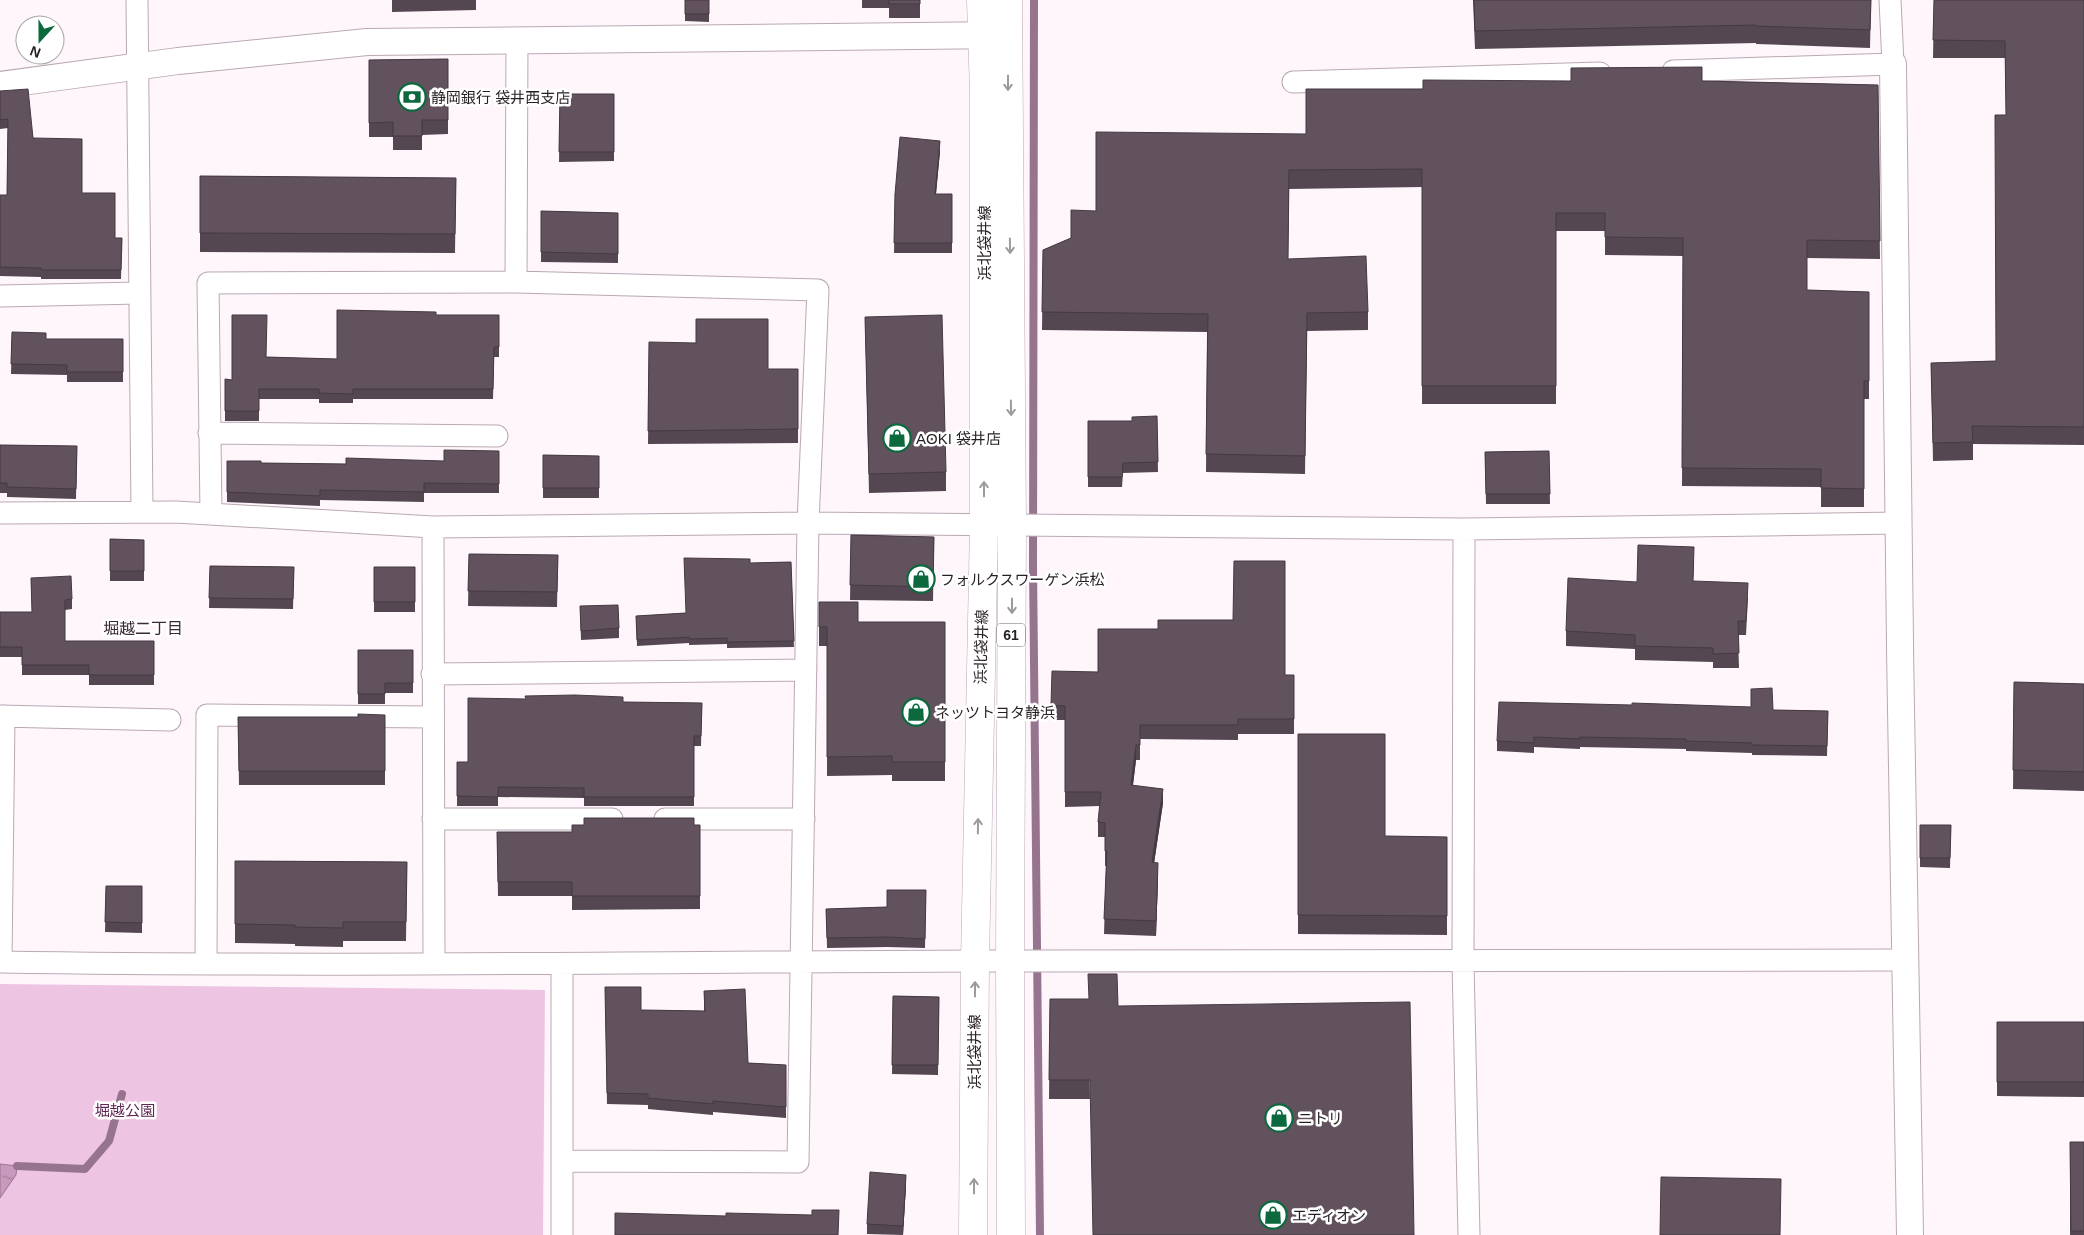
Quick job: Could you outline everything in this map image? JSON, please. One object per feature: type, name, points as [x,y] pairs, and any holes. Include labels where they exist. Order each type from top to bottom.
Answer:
[{"type":"main road","name":"浜北袋井線","points":[[973,1235],[975,961],[984,525],[984,91],[981,0]]},
{"type":"main road","name":"浜北袋井線","points":[[1008,0],[1012,526],[1011,1235]]},
{"type":"street","points":[[137,0],[142,512]]},
{"type":"street","points":[[1890,0],[1893,64],[1894,372],[1899,523],[1910,1235]]},
{"type":"street","points":[[0,85],[138,67],[367,42],[1008,35]]},
{"type":"street","points":[[516,282],[517,39]]},
{"type":"street","points":[[1657,71],[1893,64]]},
{"type":"street","points":[[1293,82],[1618,72]]},
{"type":"street","points":[[210,513],[208,284],[516,282],[818,290],[808,523],[798,1162],[562,1161]]},
{"type":"street","points":[[0,296],[139,294]]},
{"type":"street","points":[[209,433],[497,436]]},
{"type":"street","points":[[0,513],[210,513],[432,527],[808,523],[1464,529],[1899,523]]},
{"type":"street","points":[[432,527],[434,962]]},
{"type":"street","points":[[1464,529],[1463,962],[1469,1235]]},
{"type":"street","points":[[432,674],[806,670]]},
{"type":"street","points":[[206,964],[207,715],[432,717]]},
{"type":"street","points":[[170,720],[2,716],[1,962],[170,965],[434,962],[562,964],[975,961],[1463,962],[1906,960]]},
{"type":"street","points":[[432,819],[804,819]]},
{"type":"street","points":[[562,964],[562,1235]]},
{"type":"green space","name":"堀越公園","points":[[0,984],[545,990],[543,1235],[0,1235]]},
{"type":"water","points":[[0,1164],[17,1166],[16,1175],[0,1198]]},
{"type":"building","points":[[685,0],[709,0],[709,14],[685,14]]},
{"type":"building","points":[[889,0],[920,0],[920,4],[889,4]]},
{"type":"building","points":[[1474,0],[1871,0],[1870,30],[1756,25],[1475,31]]},
{"type":"building","points":[[1934,0],[2084,0],[2084,427],[1972,426],[1973,442],[1933,443],[1931,363],[1996,361],[1995,115],[2006,115],[2005,41],[1933,40]]},
{"type":"building","points":[[448,59],[448,120],[422,120],[422,136],[393,136],[393,122],[369,123],[369,60]]},
{"type":"building","points":[[1702,67],[1702,81],[1878,85],[1880,241],[1807,240],[1807,290],[1869,292],[1869,381],[1864,381],[1864,489],[1821,488],[1821,469],[1682,468],[1683,238],[1605,237],[1605,213],[1556,213],[1556,386],[1422,386],[1422,169],[1289,170],[1288,259],[1366,256],[1368,312],[1307,313],[1305,456],[1206,454],[1208,314],[1042,312],[1043,250],[1071,238],[1071,210],[1096,211],[1096,132],[1306,134],[1306,89],[1423,89],[1423,80],[1571,81],[1571,68]]},
{"type":"building","points":[[28,89],[33,138],[82,139],[82,193],[115,193],[115,238],[122,238],[121,270],[41,270],[41,268],[0,267],[0,195],[7,195],[8,119],[0,120],[0,91]]},
{"type":"building","points":[[560,94],[614,94],[614,152],[559,152]]},
{"type":"building","points":[[900,137],[940,141],[935,194],[952,194],[952,243],[894,243],[895,194]]},
{"type":"building","points":[[200,176],[456,178],[455,234],[200,233]]},
{"type":"building","points":[[541,211],[618,213],[618,254],[541,252]]},
{"type":"building","points":[[337,310],[436,312],[436,315],[499,315],[499,347],[494,347],[493,389],[353,389],[353,394],[319,393],[319,389],[259,389],[259,411],[225,411],[225,379],[232,380],[232,315],[267,315],[266,357],[337,359]]},
{"type":"building","points":[[942,315],[946,472],[869,474],[865,317]]},
{"type":"building","points":[[696,319],[768,319],[768,369],[798,369],[798,429],[648,431],[649,342],[696,343]]},
{"type":"building","points":[[12,332],[46,333],[46,339],[123,339],[123,372],[67,372],[67,365],[11,364]]},
{"type":"building","points":[[1157,416],[1158,462],[1123,463],[1122,477],[1088,477],[1088,421],[1132,421],[1132,417]]},
{"type":"building","points":[[0,445],[77,446],[76,489],[7,487],[7,483],[0,483]]},
{"type":"building","points":[[444,450],[499,451],[499,484],[424,483],[424,492],[320,490],[320,496],[227,492],[227,461],[346,464],[346,458],[444,461]]},
{"type":"building","points":[[1549,451],[1550,494],[1486,494],[1485,452]]},
{"type":"building","points":[[543,455],[599,456],[599,488],[543,488]]},
{"type":"building","points":[[851,535],[934,537],[933,587],[850,585]]},
{"type":"building","points":[[110,539],[144,540],[144,571],[110,571]]},
{"type":"building","points":[[1638,545],[1694,547],[1693,581],[1748,583],[1746,621],[1738,621],[1739,653],[1713,654],[1713,648],[1635,646],[1635,635],[1566,631],[1568,578],[1637,582]]},
{"type":"building","points":[[469,554],[558,555],[557,592],[468,591]]},
{"type":"building","points":[[684,558],[750,559],[750,563],[791,562],[794,641],[727,642],[727,638],[689,639],[689,637],[637,640],[636,616],[686,613]]},
{"type":"building","points":[[1234,561],[1285,561],[1285,675],[1294,675],[1294,719],[1238,719],[1238,725],[1140,725],[1140,745],[1136,745],[1131,785],[1163,789],[1152,862],[1158,863],[1156,921],[1104,919],[1107,851],[1105,851],[1105,823],[1098,822],[1101,792],[1065,792],[1065,706],[1051,705],[1052,671],[1098,672],[1098,629],[1158,629],[1158,620],[1233,620]]},
{"type":"building","points":[[210,566],[294,567],[293,599],[209,598]]},
{"type":"building","points":[[374,567],[415,567],[415,602],[374,602]]},
{"type":"building","points":[[71,576],[72,599],[65,600],[65,641],[154,641],[154,675],[89,675],[89,665],[22,665],[22,647],[0,647],[0,612],[32,612],[31,578]]},
{"type":"building","points":[[819,602],[858,602],[858,622],[945,622],[945,762],[892,762],[892,756],[827,757],[827,627],[819,627]]},
{"type":"building","points":[[618,605],[619,628],[581,631],[580,606]]},
{"type":"building","points":[[358,650],[413,650],[413,683],[385,683],[385,694],[358,694]]},
{"type":"building","points":[[2014,682],[2084,684],[2084,772],[2013,770]]},
{"type":"building","points":[[1772,688],[1773,710],[1828,711],[1827,746],[1752,745],[1752,743],[1686,741],[1686,739],[1580,737],[1580,739],[1534,737],[1534,743],[1497,741],[1499,702],[1632,705],[1632,703],[1751,707],[1751,689]]},
{"type":"building","points":[[575,695],[623,697],[623,702],[702,703],[701,736],[694,736],[694,797],[584,797],[584,788],[498,787],[498,797],[457,796],[457,762],[468,762],[468,698],[526,699],[525,696]]},
{"type":"building","points":[[358,714],[385,715],[385,771],[239,771],[238,717],[358,717]]},
{"type":"building","points":[[1298,734],[1385,734],[1385,836],[1447,837],[1447,916],[1298,915]]},
{"type":"building","points":[[584,818],[694,818],[694,825],[700,825],[700,896],[572,896],[572,882],[498,882],[497,832],[572,832],[572,825],[584,825]]},
{"type":"building","points":[[1920,825],[1951,825],[1950,858],[1920,858]]},
{"type":"building","points":[[235,861],[407,862],[406,922],[343,922],[343,928],[235,924]]},
{"type":"building","points":[[106,886],[142,886],[142,923],[105,922]]},
{"type":"building","points":[[887,890],[926,890],[925,939],[887,937],[827,938],[826,909],[887,907]]},
{"type":"building","points":[[1088,974],[1117,974],[1118,1006],[1410,1002],[1414,1235],[1093,1235],[1090,1080],[1049,1080],[1050,999],[1089,999]]},
{"type":"building","points":[[605,987],[641,987],[641,1010],[705,1011],[704,991],[745,989],[748,1063],[786,1065],[786,1107],[713,1101],[713,1104],[648,1098],[648,1094],[607,1093]]},
{"type":"building","points":[[893,996],[939,997],[938,1065],[892,1065]]},
{"type":"building","points":[[1997,1022],[2084,1022],[2084,1082],[1997,1082]]},
{"type":"building","points":[[2070,1142],[2084,1142],[2084,1231],[2071,1231]]},
{"type":"building","points":[[870,1172],[906,1175],[903,1226],[867,1224]]},
{"type":"building","points":[[1661,1177],[1781,1179],[1780,1235],[1660,1235]]},
{"type":"building","points":[[812,1210],[839,1210],[838,1235],[615,1235],[615,1213],[726,1216],[726,1213],[812,1215]]},
{"type":"waterway","points":[[1034,0],[1033,566],[1040,1235]]},
{"type":"waterway","points":[[17,1166],[85,1169],[109,1141],[122,1094]]},
{"type":"place","name":"静岡銀行 袋井西支店","points":[[412,97]]},
{"type":"place","name":"AOKI 袋井店","points":[[897,438]]},
{"type":"place","name":"フォルクスワーゲン浜松","points":[[921,579]]},
{"type":"place","name":"ネッツトヨタ静浜","points":[[916,712]]},
{"type":"place","name":"ニトリ","points":[[1279,1118]]},
{"type":"place","name":"エディオン","points":[[1273,1215]]},
{"type":"district","name":"堀越二丁目","points":[[143,628]]}]
